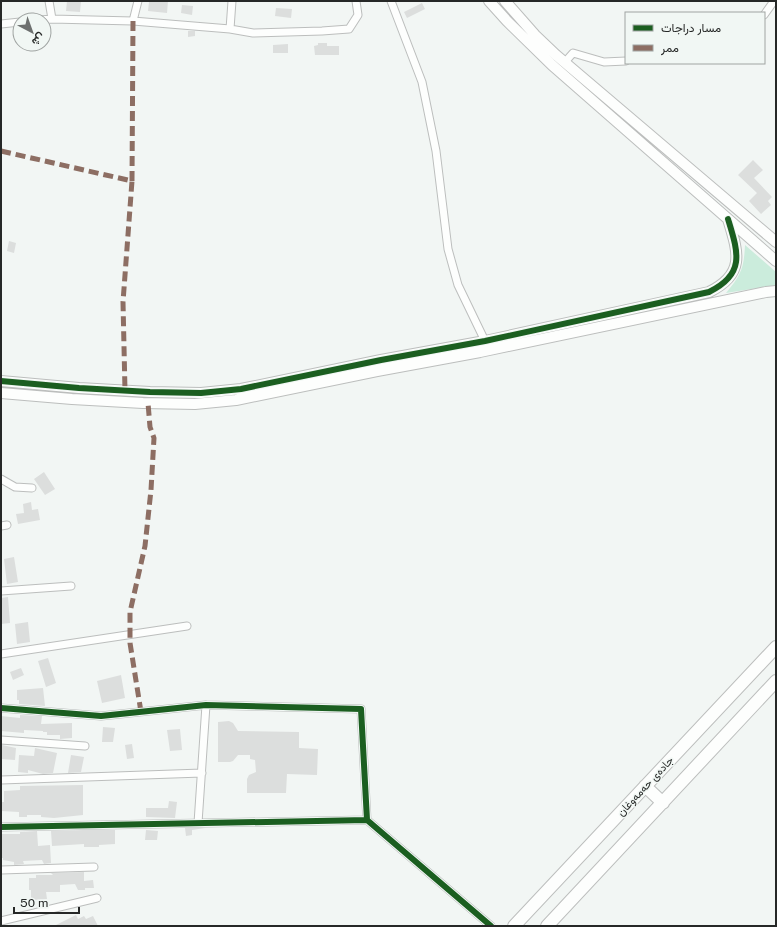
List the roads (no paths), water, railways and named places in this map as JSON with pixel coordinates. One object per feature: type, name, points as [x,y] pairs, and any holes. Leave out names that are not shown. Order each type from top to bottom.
[{"type":"main road","name":"جادەی حەمەوغان","points":[[514,926],[776,647]]},
{"type":"main road","points":[[547,926],[776,681]]},
{"type":"main road","points":[[645,786],[663,803]]},
{"type":"street","points":[[49,1],[51,12]]},
{"type":"street","points":[[132,21],[138,1]]},
{"type":"street","points":[[230,29],[232,1]]},
{"type":"street","points":[[52,19],[132,21],[230,29],[253,33],[322,31],[348,29],[358,15],[356,1]]},
{"type":"street","points":[[391,1],[422,82],[436,152],[448,249],[458,285],[485,341]]},
{"type":"street","points":[[489,1],[507,21],[552,65],[776,261]]},
{"type":"street","points":[[505,1],[534,35],[776,242]]},
{"type":"street","points":[[765,14],[774,1]]},
{"type":"street","points":[[1,24],[12,23]]},
{"type":"street","points":[[565,62],[573,53],[604,62],[625,61]]},
{"type":"street","points":[[645,147],[654,137]]},
{"type":"street","points":[[1,392],[72,399],[143,403],[195,404],[236,400],[320,379],[381,360],[485,341],[709,292],[721,286],[730,276],[736,264],[737,250],[728,219]]},
{"type":"street","points":[[1,381],[110,390],[201,393],[241,389],[377,371],[480,352],[776,291]]},
{"type":"street","points":[[673,299],[676,311]]},
{"type":"street","points":[[1,479],[15,487],[32,488]]},
{"type":"street","points":[[1,591],[71,586]]},
{"type":"street","points":[[1,654],[187,626]]},
{"type":"street","points":[[198,823],[206,705]]},
{"type":"street","points":[[1,708],[101,716],[206,705],[362,709],[367,820]]},
{"type":"street","points":[[1,740],[85,746]]},
{"type":"street","points":[[1,780],[202,773]]},
{"type":"street","points":[[1,827],[367,820],[491,926]]},
{"type":"street","points":[[1,870],[94,867]]},
{"type":"street","points":[[1,921],[97,898]]}]
